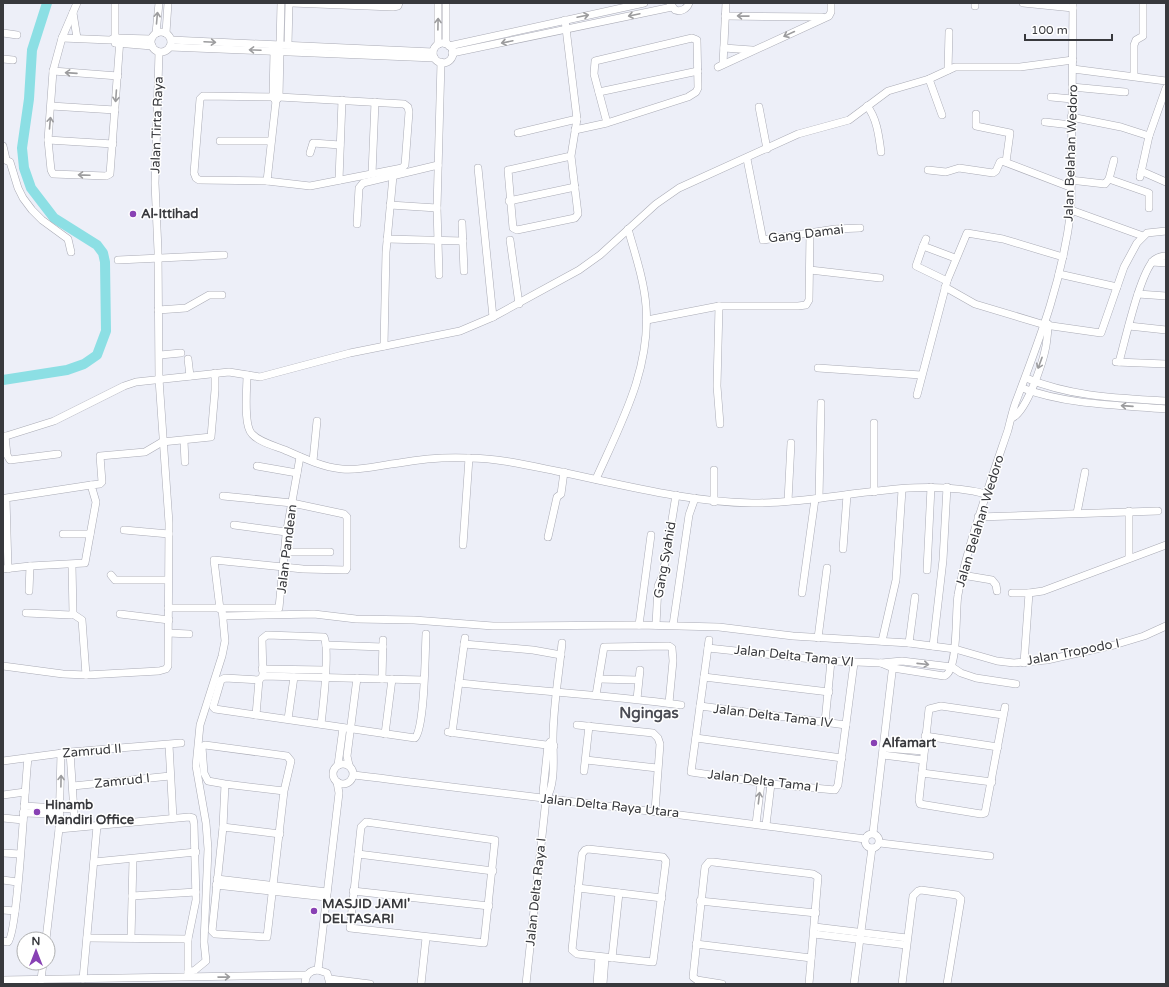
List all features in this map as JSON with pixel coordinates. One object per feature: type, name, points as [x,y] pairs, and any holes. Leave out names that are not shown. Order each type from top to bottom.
[{"type":"street","points":[[77,3],[62,38],[53,71],[48,140],[51,170],[55,174],[109,175],[118,76],[115,3]]},
{"type":"street","points":[[151,43],[156,33],[159,3]]},
{"type":"street","points":[[168,3],[166,33],[171,43]]},
{"type":"street","points":[[267,181],[276,98],[282,3]]},
{"type":"street","points":[[288,45],[290,3],[393,7],[398,6],[399,3]]},
{"type":"street","points":[[434,55],[438,44],[438,3]]},
{"type":"street","points":[[446,3],[447,45],[452,53]]},
{"type":"street","points":[[438,44],[447,45],[644,3]]},
{"type":"street","points":[[452,53],[671,5],[675,10],[681,10],[686,8],[689,3]]},
{"type":"street","points":[[726,3],[724,48],[720,66],[830,14],[831,3]]},
{"type":"street","points":[[1023,3],[1073,5]]},
{"type":"street","points":[[1134,76],[1134,45],[1136,40],[1143,36],[1143,3]]},
{"type":"street","name":"Jalan Belahan Wedoro","points":[[952,667],[955,649],[956,612],[962,576],[978,517],[1022,388],[1044,336],[1063,257],[1071,210],[1070,184],[1073,5]]},
{"type":"street","points":[[73,13],[76,38]]},
{"type":"street","points":[[725,16],[824,17]]},
{"type":"street","points":[[565,20],[577,119],[571,156],[578,213],[575,218],[516,230],[512,225],[509,201],[507,173],[509,169],[571,156]]},
{"type":"street","points":[[948,70],[949,32]]},
{"type":"street","points":[[3,33],[18,35]]},
{"type":"street","points":[[156,33],[166,33]]},
{"type":"street","points":[[62,38],[151,43],[160,52],[166,51],[171,43]]},
{"type":"street","points":[[575,130],[607,123],[692,95],[698,88],[698,43],[696,39],[692,38],[596,60],[593,66],[607,123]]},
{"type":"street","points":[[171,43],[434,55]]},
{"type":"street","points":[[278,49],[288,45],[434,55],[442,62]]},
{"type":"street","points":[[724,48],[754,50]]},
{"type":"street","name":"Jalan Tirta Raya","points":[[86,675],[153,672],[166,669],[168,666],[169,534],[159,379],[160,355],[156,198],[160,52]]},
{"type":"street","points":[[442,62],[449,60],[452,53]]},
{"type":"street","points":[[3,59],[13,60]]},
{"type":"street","points":[[58,454],[10,460],[7,455],[4,437],[54,420],[130,384],[159,379],[215,373],[235,372],[256,377],[274,374],[384,346],[450,333],[493,317],[579,270],[656,204],[679,188],[747,159],[798,134],[849,120],[869,108],[888,91],[929,79],[948,70],[969,66],[1020,67],[1073,60]]},
{"type":"street","points":[[439,275],[437,208],[442,62]]},
{"type":"street","points":[[1073,69],[1166,81]]},
{"type":"street","points":[[53,71],[118,76]]},
{"type":"street","points":[[599,92],[698,71]]},
{"type":"street","points":[[929,79],[942,115]]},
{"type":"street","points":[[1072,87],[1126,92]]},
{"type":"street","points":[[1166,88],[1149,136],[1140,174],[1166,182]]},
{"type":"street","points":[[202,97],[342,100],[404,104],[408,107],[409,112],[405,165],[402,168],[310,186],[267,181],[199,180],[196,178],[194,173],[202,97]]},
{"type":"street","points":[[1051,97],[1072,99]]},
{"type":"street","points":[[339,180],[342,100]]},
{"type":"street","points":[[372,174],[375,102]]},
{"type":"street","points":[[51,106],[115,110]]},
{"type":"street","points":[[759,107],[767,149]]},
{"type":"street","points":[[869,108],[878,134],[880,152]]},
{"type":"street","points":[[976,114],[976,126],[1010,133],[1006,162]]},
{"type":"street","points":[[1071,117],[1121,127],[1149,136]]},
{"type":"street","points":[[518,133],[577,119]]},
{"type":"street","points":[[1045,122],[1071,126]]},
{"type":"street","points":[[48,140],[113,144]]},
{"type":"street","points":[[220,140],[271,141]]},
{"type":"street","points":[[310,153],[313,143],[340,145]]},
{"type":"street","points":[[3,146],[4,159],[10,162],[18,188],[32,210],[68,239],[71,252]]},
{"type":"street","name":"Gang Damai","points":[[747,159],[763,240],[835,229],[860,228]]},
{"type":"street","points":[[928,170],[946,172],[958,168],[992,173],[996,171],[1000,162],[1006,162],[1070,184],[1103,185],[1106,184],[1109,179],[1114,160]]},
{"type":"street","points":[[357,224],[360,184],[370,180],[438,165]]},
{"type":"street","points":[[478,168],[493,317]]},
{"type":"street","points":[[384,346],[387,239],[393,176]]},
{"type":"street","points":[[1109,179],[1149,193],[1149,208]]},
{"type":"street","points":[[509,201],[575,187]]},
{"type":"street","points":[[390,205],[437,208]]},
{"type":"street","points":[[1071,210],[1143,236]]},
{"type":"street","points":[[462,223],[464,271]]},
{"type":"street","points":[[596,479],[638,382],[647,320],[644,293],[628,229]]},
{"type":"street","points":[[955,258],[925,243],[916,266],[946,284],[974,304],[1046,325],[1102,332],[1124,267],[1143,236],[1151,232],[1166,231]]},
{"type":"street","points":[[647,320],[719,306],[804,306],[809,300],[810,233]]},
{"type":"street","points":[[917,395],[946,284],[955,258],[967,233],[1003,239],[1063,257]]},
{"type":"street","points":[[387,239],[463,241]]},
{"type":"street","points":[[510,240],[518,304]]},
{"type":"street","points":[[118,260],[224,254]]},
{"type":"street","points":[[1166,256],[1158,257],[1152,262],[1138,294],[1118,362],[1166,364]]},
{"type":"street","points":[[1152,262],[1166,263]]},
{"type":"street","points":[[810,270],[880,278]]},
{"type":"street","points":[[1059,274],[1117,287]]},
{"type":"street","points":[[158,310],[187,308],[210,295],[222,294]]},
{"type":"street","points":[[1138,294],[1166,296]]},
{"type":"street","points":[[719,306],[717,380],[720,424]]},
{"type":"street","points":[[1129,326],[1166,330]]},
{"type":"street","name":"Jalan Belahan Wedoro","points":[[1012,418],[1020,412],[1034,382],[1046,346],[1044,336]]},
{"type":"street","points":[[160,355],[181,353]]},
{"type":"street","points":[[188,359],[190,376]]},
{"type":"street","points":[[818,368],[921,375]]},
{"type":"street","points":[[91,485],[96,502],[86,562],[83,564],[72,565],[30,566],[5,569],[4,506],[7,497],[91,485],[100,484],[102,482],[101,455],[145,452],[162,442],[184,441],[211,437],[215,373]]},
{"type":"street","points":[[246,375],[247,420],[250,432],[257,438],[300,457],[328,467],[344,469],[438,458],[469,458],[518,463],[714,502],[755,503],[788,501],[931,487],[947,487],[986,494]]},
{"type":"street","points":[[1026,378],[1034,382],[1082,395],[1166,401]]},
{"type":"street","points":[[1022,388],[1085,402],[1166,409]]},
{"type":"street","points":[[802,593],[817,498],[821,403]]},
{"type":"street","points":[[313,461],[317,421]]},
{"type":"street","points":[[874,423],[874,492]]},
{"type":"street","points":[[184,441],[185,462]]},
{"type":"street","points":[[788,501],[791,443]]},
{"type":"street","name":"Jalan Pandean","points":[[220,610],[279,608],[286,532],[300,457]]},
{"type":"street","points":[[463,545],[469,458]]},
{"type":"street","points":[[257,466],[297,473]]},
{"type":"street","points":[[714,470],[714,502]]},
{"type":"street","points":[[548,538],[557,497],[561,494],[564,472]]},
{"type":"street","points":[[1077,512],[1085,472]]},
{"type":"street","points":[[927,570],[931,487]]},
{"type":"street","points":[[933,646],[943,560],[947,487]]},
{"type":"street","points":[[882,641],[896,580],[902,490]]},
{"type":"street","name":"Gang Syahid","points":[[656,625],[658,586],[663,575],[676,494]]},
{"type":"street","points":[[843,549],[847,495]]},
{"type":"street","points":[[3,980],[67,982],[83,979],[147,981],[188,975],[206,961],[204,942],[208,849],[206,823],[196,766],[200,725],[222,656],[224,641],[214,560],[283,567],[347,570],[346,515],[339,511],[292,503],[223,496]]},
{"type":"street","points":[[673,625],[689,515],[695,498]]},
{"type":"street","points":[[1129,511],[1129,558]]},
{"type":"street","points":[[978,517],[1077,512],[1158,511]]},
{"type":"street","points":[[234,525],[286,532]]},
{"type":"street","points":[[124,530],[169,534]]},
{"type":"street","points":[[63,534],[90,534]]},
{"type":"street","points":[[639,625],[651,535]]},
{"type":"street","points":[[1012,593],[1030,593],[1067,583],[1166,545]]},
{"type":"street","points":[[284,552],[330,552]]},
{"type":"street","points":[[72,565],[73,614]]},
{"type":"street","points":[[29,591],[30,566]]},
{"type":"street","points":[[818,638],[827,568]]},
{"type":"street","points":[[111,575],[115,580],[168,580]]},
{"type":"street","points":[[962,576],[992,580],[996,585],[997,591]]},
{"type":"street","points":[[1024,662],[1030,593]]},
{"type":"street","points":[[910,643],[915,596]]},
{"type":"street","points":[[168,608],[220,610]]},
{"type":"street","name":"Jalan Tropodo I","points":[[220,610],[314,614],[356,619],[414,620],[493,626],[673,625],[737,628],[818,638],[910,643],[955,649],[1001,661],[1024,662],[1060,657],[1114,645],[1144,636],[1166,626]]},
{"type":"street","points":[[3,666],[63,674],[86,675],[84,624],[82,620],[73,614],[26,612]]},
{"type":"street","points":[[120,614],[169,620]]},
{"type":"street","points":[[169,633],[189,634]]},
{"type":"street","points":[[326,670],[223,678],[213,705],[215,709],[347,729],[412,738],[416,737],[421,716],[426,634]]},
{"type":"street","points":[[256,714],[261,675],[262,639],[265,636],[322,636],[325,638],[326,645],[326,670],[321,724]]},
{"type":"street","points":[[709,640],[696,738],[842,758],[854,663]]},
{"type":"street","name":"Jalan Delta Raya I","points":[[458,683],[465,641],[533,650],[562,649],[552,743],[550,793],[546,799],[526,984]]},
{"type":"street","points":[[326,645],[383,643],[382,679]]},
{"type":"street","points":[[596,695],[604,646],[670,646],[673,661],[669,703]]},
{"type":"street","name":"Jalan Delta Tama VI","points":[[708,648],[854,663],[881,663],[944,676],[949,673],[952,667]]},
{"type":"street","points":[[825,722],[832,661]]},
{"type":"street","points":[[873,833],[893,665]]},
{"type":"street","points":[[952,667],[961,673],[976,678],[1016,684]]},
{"type":"street","points":[[637,699],[640,670]]},
{"type":"street","points":[[261,675],[424,680]]},
{"type":"street","points":[[704,676],[828,692]]},
{"type":"street","points":[[288,719],[294,677]]},
{"type":"street","points":[[318,970],[341,783],[333,773],[338,765],[358,678]]},
{"type":"street","points":[[385,734],[392,679]]},
{"type":"street","points":[[599,679],[638,680]]},
{"type":"street","points":[[552,743],[450,732],[458,683],[637,699],[681,705]]},
{"type":"street","name":"Jalan Delta Tama IV","points":[[700,706],[846,725]]},
{"type":"street","points":[[1003,715],[932,707],[928,710],[920,804],[980,814],[987,811],[1005,707]]},
{"type":"street","points":[[577,725],[654,734],[658,738],[660,744],[657,768],[655,811]]},
{"type":"street","points":[[584,771],[589,726]]},
{"type":"street","points":[[341,783],[350,781],[354,775],[349,765],[347,756],[347,729]]},
{"type":"street","points":[[925,736],[998,747]]},
{"type":"street","name":"Jalan Delta Tama I","points":[[696,738],[691,772],[761,783],[835,790],[838,785],[842,758]]},
{"type":"street","name":"Zamrud II","points":[[3,761],[70,752],[181,743]]},
{"type":"street","points":[[169,745],[173,818]]},
{"type":"street","points":[[225,784],[223,827],[212,931],[215,934],[267,937],[284,791],[291,762],[289,758],[203,746],[201,750],[206,779],[225,784],[284,791]]},
{"type":"street","points":[[883,751],[924,751]]},
{"type":"street","points":[[883,751],[923,760]]},
{"type":"street","points":[[70,752],[75,828]]},
{"type":"street","points":[[47,931],[59,830],[61,753]]},
{"type":"street","points":[[3,941],[8,942],[11,938],[15,911],[28,758]]},
{"type":"street","points":[[586,760],[657,768]]},
{"type":"street","points":[[338,765],[349,765]]},
{"type":"street","points":[[922,773],[992,782]]},
{"type":"street","name":"Jalan Delta Raya Utara","points":[[354,775],[655,811],[865,839]]},
{"type":"street","name":"Zamrud I","points":[[73,786],[170,776]]},
{"type":"street","points":[[756,824],[761,783]]},
{"type":"street","points":[[766,825],[771,784]]},
{"type":"street","points":[[3,795],[25,792]]},
{"type":"street","points":[[3,818],[23,813],[60,812],[74,809]]},
{"type":"street","points":[[59,830],[173,818],[190,817],[194,820],[196,852],[196,904],[188,939],[188,975]]},
{"type":"street","points":[[366,822],[493,838],[496,843],[493,871],[485,942],[482,944],[352,929],[349,926],[361,826],[366,822]]},
{"type":"street","points":[[83,979],[97,826]]},
{"type":"street","points":[[223,827],[280,834]]},
{"type":"street","points":[[873,833],[868,835],[865,839],[867,846],[872,848],[877,847],[880,843]]},
{"type":"street","points":[[873,833],[878,836],[880,843]]},
{"type":"street","points":[[880,843],[990,856]]},
{"type":"street","points":[[854,984],[872,848]]},
{"type":"street","points":[[585,850],[663,857],[667,863],[655,961],[606,958],[577,954],[571,949],[578,888],[582,854],[585,850]]},
{"type":"street","points":[[94,862],[196,852]]},
{"type":"street","points":[[3,853],[20,854]]},
{"type":"street","points":[[358,854],[493,871]]},
{"type":"street","points":[[131,938],[133,859]]},
{"type":"street","points":[[722,984],[694,979],[700,901],[705,867],[709,862],[816,874],[819,879],[809,984]]},
{"type":"street","points":[[3,880],[17,882]]},
{"type":"street","points":[[217,882],[327,895]]},
{"type":"street","points":[[578,888],[662,898]]},
{"type":"street","points":[[902,984],[913,896],[918,890],[960,897],[961,902],[947,984]]},
{"type":"street","points":[[353,891],[489,906]]},
{"type":"street","points":[[132,896],[196,892]]},
{"type":"street","points":[[603,984],[606,958],[618,893]]},
{"type":"street","points":[[700,901],[816,913]]},
{"type":"street","points":[[3,910],[15,911]]},
{"type":"street","points":[[814,930],[907,941]]},
{"type":"street","points":[[87,938],[188,939]]},
{"type":"street","points":[[421,984],[426,938]]},
{"type":"street","points":[[696,944],[812,958]]},
{"type":"street","points":[[596,984],[606,958]]},
{"type":"street","points":[[305,984],[307,975],[311,971],[318,970],[327,973],[330,981],[370,984]]},
{"type":"street","points":[[41,980],[42,971]]},
{"type":"street","points":[[188,975],[198,981],[307,975]]},
{"type":"waterway","points":[[3,380],[67,370],[84,364],[97,355],[106,331],[105,262],[103,253],[97,245],[54,218],[31,188],[24,168],[22,148],[29,99],[32,50],[47,3]]},
{"type":"place","name":"Al-Ittihad","points":[[133,214]]},
{"type":"place","name":"Alfamart","points":[[874,743]]},
{"type":"place","name":"Hinamb Mandiri Office","points":[[37,812]]},
{"type":"place","name":"MASJID JAMI' DELTASARI","points":[[314,911]]},
{"type":"district","name":"Ngingas","points":[[649,713]]}]
